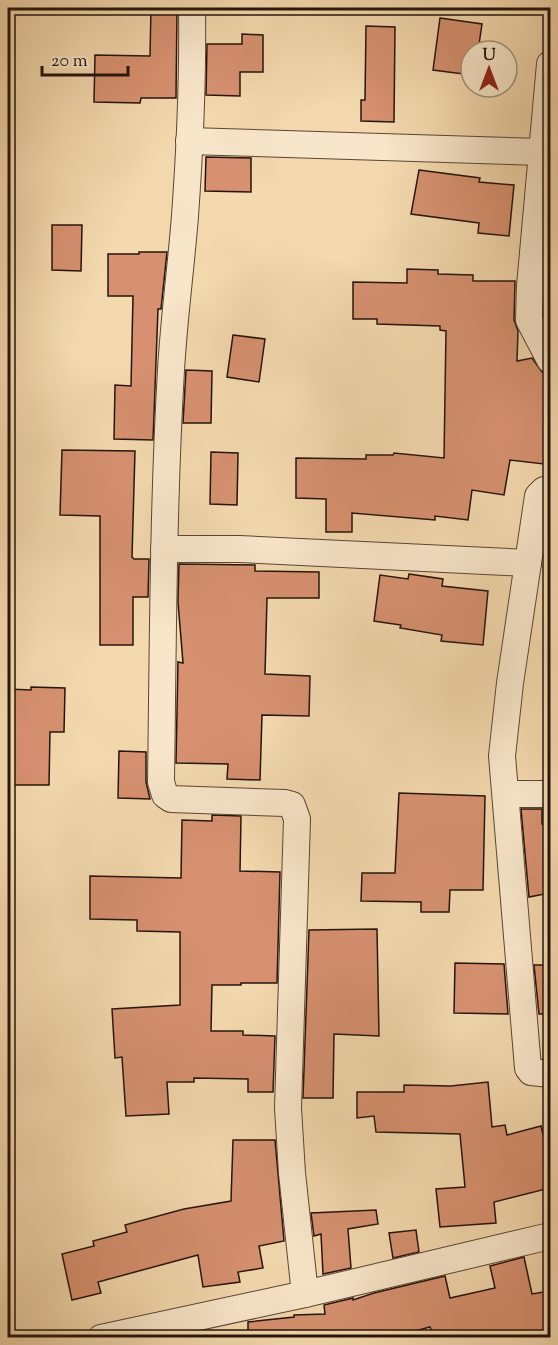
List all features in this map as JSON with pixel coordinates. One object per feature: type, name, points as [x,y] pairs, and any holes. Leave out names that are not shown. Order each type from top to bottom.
[{"type":"street","points":[[192,8],[185,215],[171,366],[164,495],[161,782],[163,792],[171,799],[289,804],[294,808],[296,815],[288,1108],[292,1173],[305,1294]]},
{"type":"street","points":[[550,64],[530,286],[550,360]]},
{"type":"street","points":[[189,141],[543,152]]},
{"type":"street","points":[[550,489],[544,490],[538,496],[510,683],[502,756],[528,1068],[531,1072],[550,1074]]},
{"type":"street","points":[[164,549],[239,549],[528,563]]},
{"type":"street","points":[[506,794],[550,794]]},
{"type":"street","points":[[101,1338],[305,1294],[550,1236]]},
{"type":"building","points":[[151,8],[177,8],[176,98],[141,98],[140,103],[94,102],[95,55],[150,56]]},
{"type":"building","points":[[440,18],[482,24],[480,39],[459,39],[459,73],[433,70]]},
{"type":"building","points":[[366,26],[395,27],[394,122],[361,121],[361,100],[365,100]]},
{"type":"building","points":[[242,34],[263,35],[263,72],[240,72],[240,96],[206,95],[207,44],[242,44]]},
{"type":"building","points":[[206,157],[251,158],[251,192],[205,191]]},
{"type":"building","points":[[419,170],[480,178],[479,182],[514,185],[509,236],[478,233],[479,223],[411,214]]},
{"type":"building","points":[[52,225],[82,225],[81,271],[52,270]]},
{"type":"building","points":[[139,252],[167,252],[161,309],[158,309],[153,440],[114,439],[115,385],[131,386],[133,296],[108,296],[108,254],[139,254]]},
{"type":"building","points":[[407,269],[438,270],[438,274],[473,275],[473,281],[515,281],[514,320],[518,331],[517,361],[532,358],[542,372],[548,375],[550,412],[548,413],[544,464],[510,460],[504,495],[472,490],[468,520],[435,516],[435,520],[352,513],[352,532],[326,532],[326,499],[296,498],[296,458],[366,459],[366,455],[393,455],[394,453],[444,458],[446,331],[440,330],[440,326],[377,324],[377,319],[353,319],[353,282],[407,283]]},
{"type":"building","points":[[233,335],[265,339],[259,382],[227,377]]},
{"type":"building","points":[[186,370],[212,371],[211,423],[183,423]]},
{"type":"building","points":[[62,450],[135,451],[132,557],[149,559],[148,597],[133,597],[133,645],[100,645],[100,516],[60,515]]},
{"type":"building","points":[[211,452],[238,453],[237,505],[210,504]]},
{"type":"building","points":[[179,564],[255,565],[255,571],[319,572],[319,598],[267,598],[265,674],[310,676],[309,716],[262,715],[260,780],[227,779],[228,764],[176,763],[178,662],[183,663],[178,602]]},
{"type":"building","points":[[409,574],[443,579],[442,586],[488,591],[483,645],[441,641],[442,635],[374,621],[380,575],[408,579]]},
{"type":"building","points":[[31,687],[65,688],[64,732],[50,732],[49,785],[8,785],[8,689],[31,690]]},
{"type":"building","points":[[119,751],[146,752],[146,782],[150,799],[118,798]]},
{"type":"building","points":[[399,793],[485,796],[483,890],[450,890],[449,912],[421,912],[421,902],[361,901],[362,873],[395,873]]},
{"type":"building","points":[[521,809],[542,809],[542,824],[550,823],[550,893],[529,897]]},
{"type":"building","points":[[212,815],[241,816],[240,871],[280,872],[277,983],[212,985],[211,1031],[243,1031],[243,1035],[275,1036],[273,1092],[248,1092],[248,1079],[194,1078],[194,1082],[167,1082],[169,1114],[126,1116],[122,1057],[115,1058],[112,1009],[180,1005],[180,932],[137,931],[137,920],[90,919],[90,876],[181,878],[182,820],[212,821]]},
{"type":"building","points":[[377,929],[379,1036],[334,1034],[333,1098],[303,1098],[309,930]]},
{"type":"building","points":[[455,963],[504,964],[508,1014],[454,1013]]},
{"type":"building","points":[[534,965],[550,965],[550,1014],[539,1014]]},
{"type":"building","points":[[488,1082],[492,1127],[505,1125],[507,1135],[541,1126],[550,1165],[550,1188],[494,1202],[496,1223],[440,1227],[436,1189],[465,1187],[460,1134],[376,1132],[374,1116],[357,1118],[357,1092],[404,1092],[404,1085],[451,1086]]},
{"type":"building","points":[[233,1140],[275,1140],[284,1241],[259,1246],[263,1268],[238,1272],[240,1282],[203,1287],[198,1255],[98,1282],[101,1293],[72,1300],[62,1254],[94,1246],[93,1241],[127,1232],[125,1225],[184,1209],[231,1201]]},
{"type":"building","points":[[376,1210],[378,1224],[348,1229],[351,1268],[323,1274],[321,1234],[314,1236],[311,1213]]},
{"type":"building","points":[[416,1230],[419,1252],[393,1258],[389,1233]]},
{"type":"building","points":[[524,1257],[532,1294],[550,1291],[550,1338],[434,1338],[430,1327],[389,1338],[248,1338],[248,1322],[294,1317],[294,1315],[325,1314],[324,1305],[353,1298],[353,1300],[445,1276],[450,1298],[495,1288],[490,1266]]}]
